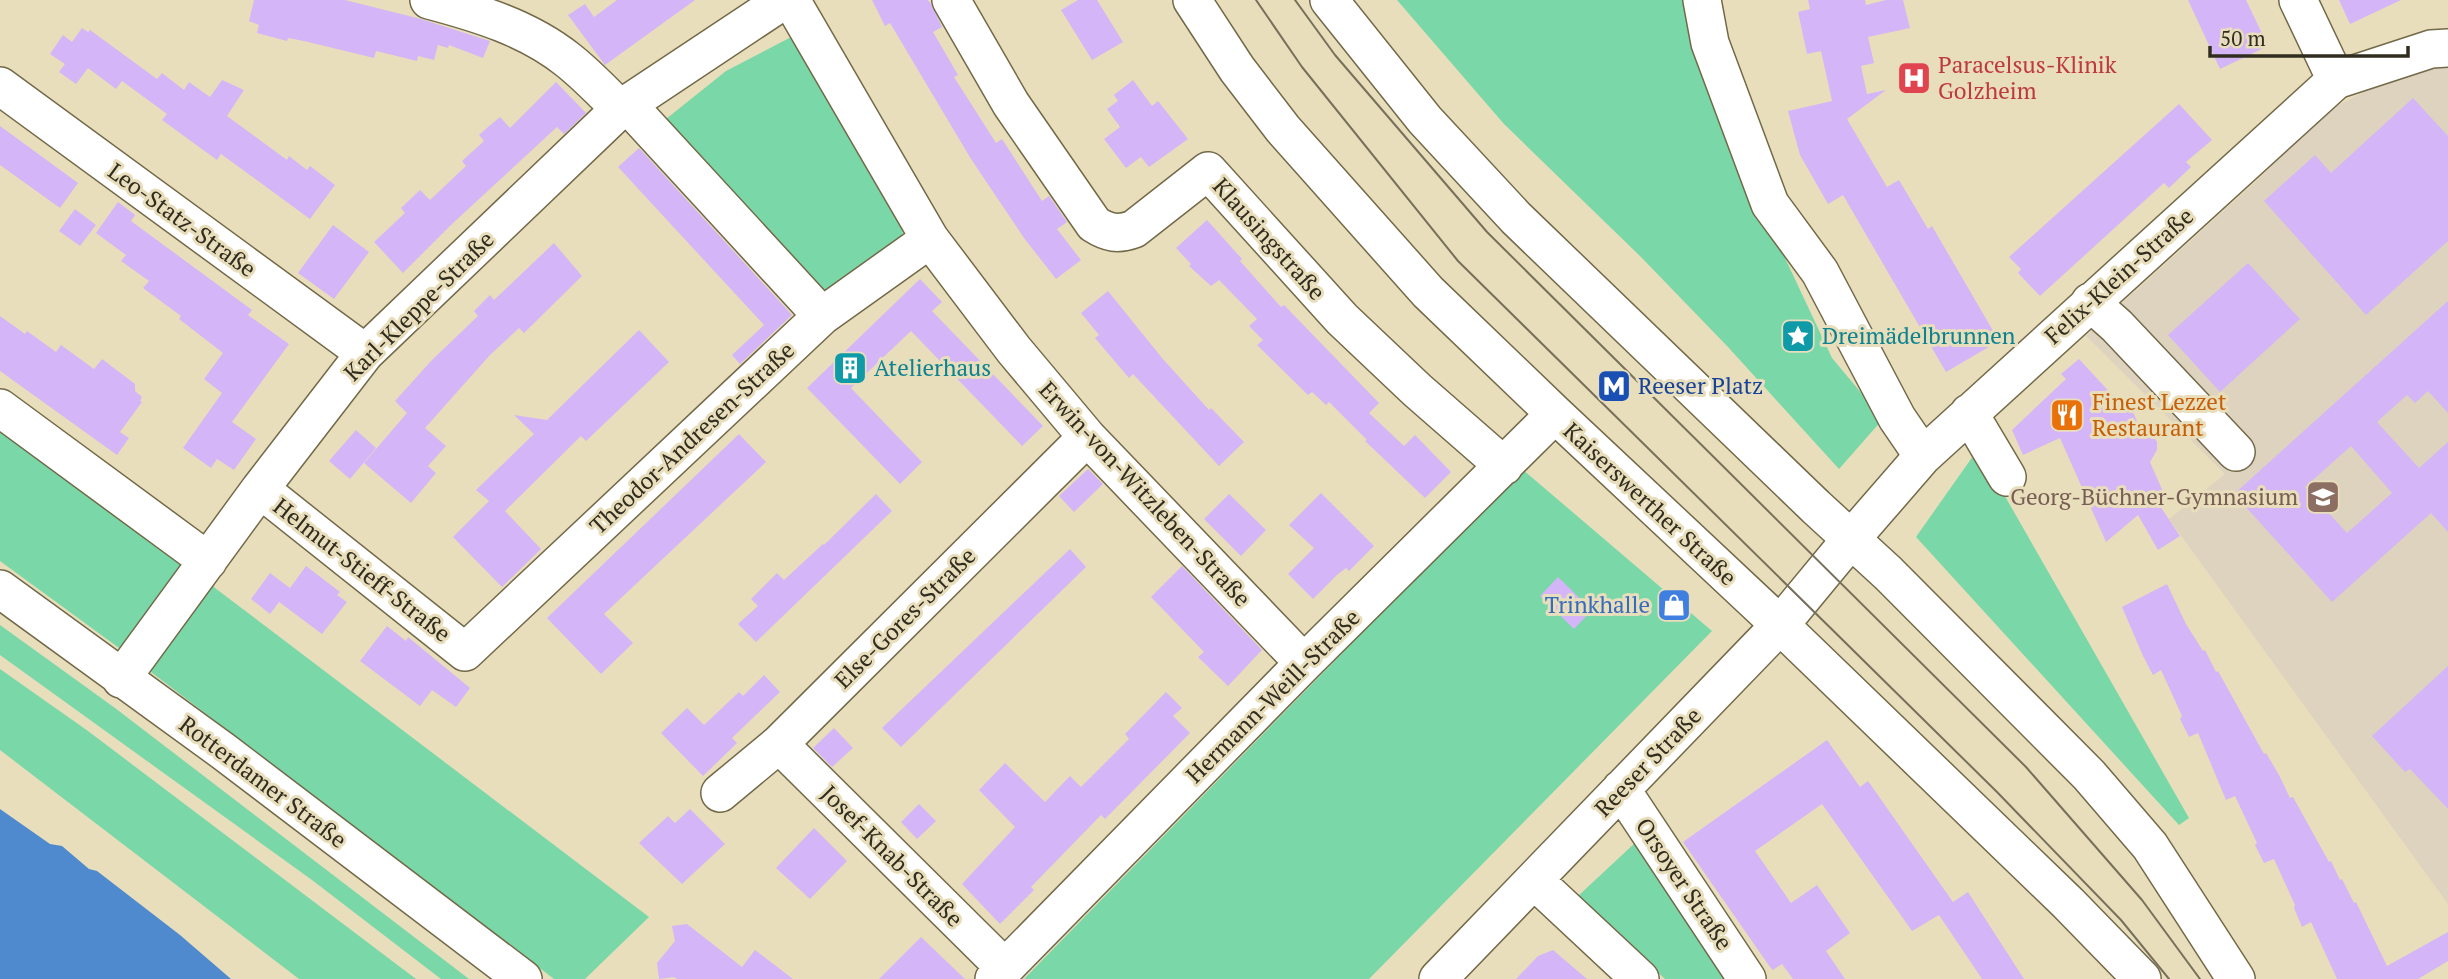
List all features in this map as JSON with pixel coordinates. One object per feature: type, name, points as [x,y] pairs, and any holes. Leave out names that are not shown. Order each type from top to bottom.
[{"type":"street","points":[[429,0],[477,12],[542,43],[588,76],[623,107],[822,316]]},
{"type":"street","name":"Karl-Kleppe-Straße","points":[[121,679],[260,489],[365,353],[623,107],[783,0]]},
{"type":"street","name":"Erwin-von-Witzleben-Straße","points":[[791,0],[930,239],[1014,350],[1087,437],[1304,663]]},
{"type":"street","name":"Klausingstraße","points":[[951,0],[1011,104],[1094,223],[1112,233],[1124,233],[1134,229],[1208,171],[1342,319],[1417,390],[1504,466]]},
{"type":"street","name":"Kaiserswerther Straße","points":[[1192,0],[1237,69],[1283,129],[1428,292],[1780,625],[2068,903],[2142,979]]},
{"type":"street","points":[[1329,0],[1425,120],[1516,218],[1806,498],[1851,538],[2089,775],[2150,846],[2236,979]]},
{"type":"street","points":[[1702,0],[1710,43],[1770,204],[1820,272],[1897,418],[1923,456]]},
{"type":"street","points":[[2298,0],[2336,80],[2431,49],[2448,48]]},
{"type":"street","name":"Felix-Klein-Straße","points":[[1851,538],[1923,456],[2336,80]]},
{"type":"street","name":"Leo-Statz-Straße","points":[[0,86],[365,353]]},
{"type":"street","name":"Theodor-Andresen-Straße","points":[[465,652],[822,316],[930,239]]},
{"type":"street","points":[[2090,302],[2117,326],[2236,452]]},
{"type":"street","points":[[0,408],[208,561]]},
{"type":"street","points":[[1969,413],[2007,477]]},
{"type":"street","name":"Hermann-Weill-Straße","points":[[1000,973],[1304,663],[1555,414]]},
{"type":"street","name":"Else-Gores-Straße","points":[[720,793],[779,744],[1087,437]]},
{"type":"street","name":"Helmut-Stieff-Straße","points":[[260,489],[465,652]]},
{"type":"street","name":"Reeser Straße","points":[[1438,979],[1780,625],[1851,538]]},
{"type":"street","name":"Rotterdamer Straße","points":[[0,589],[223,751],[523,979]]},
{"type":"street","name":"Josef-Knab-Straße","points":[[779,744],[1000,973]]},
{"type":"street","name":"Orsoyer Straße","points":[[1621,789],[1747,979]]},
{"type":"street","points":[[1534,880],[1640,979]]},
{"type":"shaded area","name":"Georg-Büchner-Gymnasium","points":[[2428,64],[2448,65],[2448,904],[2169,519],[2225,474],[2086,336],[2331,109],[2395,76]]},
{"type":"green space","points":[[1397,0],[1694,0],[1762,209],[1832,358],[1883,419],[1839,469],[1728,347],[1641,257],[1504,124]]},
{"type":"green space","points":[[795,35],[902,216],[903,243],[821,305],[656,127],[726,71]]},
{"type":"green space","points":[[0,416],[190,554],[215,588],[649,917],[585,979],[554,979],[130,656],[0,561]]},
{"type":"green space","points":[[1978,449],[2189,818],[2179,825],[1916,537]]},
{"type":"green space","points":[[1522,469],[1712,631],[1369,979],[1024,979]]},
{"type":"green space","points":[[0,625],[115,708],[469,979],[441,979],[312,880],[0,655]]},
{"type":"green space","points":[[0,669],[88,731],[416,979],[299,979],[0,750]]},
{"type":"green space","points":[[1636,842],[1731,979],[1665,979],[1577,897]]},
{"type":"water","points":[[0,809],[50,844],[62,846],[89,869],[97,871],[180,935],[231,979],[0,979]]},
{"type":"building","points":[[254,0],[345,0],[421,19],[490,41],[483,58],[449,45],[448,48],[438,45],[434,60],[418,56],[417,61],[376,51],[374,58],[257,33],[259,25],[249,21]]},
{"type":"building","points":[[617,0],[695,0],[605,65],[568,15],[585,4],[594,17]]},
{"type":"building","points":[[872,0],[930,2],[942,27],[933,32],[958,75],[954,77],[996,143],[1002,139],[1042,201],[1049,196],[1067,222],[1057,229],[1081,260],[1056,279],[1024,238],[971,159],[890,23],[885,26]]},
{"type":"building","points":[[1078,0],[1097,0],[1123,42],[1092,60],[1061,10]]},
{"type":"building","points":[[1808,0],[1865,0],[1866,5],[1886,0],[1903,0],[1910,28],[1868,37],[1874,63],[1861,66],[1867,94],[1886,90],[1847,119],[1887,187],[1899,180],[1928,229],[1932,226],[1999,341],[1946,372],[1843,195],[1828,204],[1800,155],[1788,111],[1832,101],[1821,51],[1807,54],[1798,12],[1810,9]]},
{"type":"building","points":[[2188,0],[2246,0],[2268,46],[2220,69]]},
{"type":"building","points":[[2339,0],[2401,0],[2350,24]]},
{"type":"building","points":[[82,28],[88,32],[90,30],[157,79],[162,73],[184,90],[189,82],[210,97],[222,80],[244,90],[227,116],[287,160],[289,156],[307,170],[310,166],[335,185],[310,219],[221,154],[217,160],[162,120],[167,114],[122,81],[116,89],[88,68],[76,84],[59,72],[65,64],[50,54],[63,35],[72,42]]},
{"type":"building","points":[[1133,80],[1152,106],[1158,101],[1188,139],[1149,167],[1141,157],[1126,168],[1104,139],[1120,127],[1107,109],[1118,101],[1114,95]]},
{"type":"building","points":[[556,82],[586,113],[564,134],[557,127],[403,273],[374,242],[405,213],[401,208],[420,190],[430,200],[466,166],[462,161],[484,141],[479,135],[500,117],[510,128]]},
{"type":"building","points":[[2413,98],[2448,136],[2448,241],[2366,315],[2264,201],[2315,155],[2331,173]]},
{"type":"building","points":[[2179,104],[2212,140],[2186,162],[2191,167],[2169,188],[2164,183],[2040,296],[2018,273],[2021,269],[2009,257]]},
{"type":"building","points":[[0,126],[78,183],[60,208],[0,165]]},
{"type":"building","points":[[639,148],[792,315],[740,364],[732,355],[764,325],[618,167]]},
{"type":"building","points":[[118,202],[135,215],[131,221],[252,310],[248,315],[289,344],[232,422],[256,439],[234,470],[217,459],[211,468],[183,448],[222,393],[204,379],[223,353],[179,319],[181,316],[143,288],[149,281],[121,261],[126,255],[96,233]]},
{"type":"building","points":[[75,209],[96,225],[80,246],[59,231]]},
{"type":"building","points":[[1207,220],[1281,307],[1284,305],[1379,403],[1369,413],[1404,446],[1415,435],[1451,472],[1425,498],[1365,441],[1367,440],[1329,402],[1326,405],[1312,392],[1308,395],[1257,345],[1263,340],[1249,326],[1257,319],[1219,280],[1211,286],[1189,266],[1191,264],[1176,248]]},
{"type":"building","points":[[333,225],[369,252],[334,299],[298,273]]},
{"type":"building","points":[[554,243],[582,276],[524,333],[519,328],[490,355],[425,428],[446,446],[428,466],[436,473],[411,503],[364,463],[407,413],[395,401],[431,361],[478,316],[474,311],[490,295],[494,300]]},
{"type":"building","points":[[2248,263],[2300,319],[2220,392],[2168,335]]},
{"type":"building","name":"Atelierhaus","points":[[920,279],[942,302],[932,311],[1043,426],[1022,446],[911,331],[851,388],[922,462],[900,484],[807,388]]},
{"type":"building","points":[[1108,291],[1162,358],[1209,410],[1211,408],[1244,442],[1219,466],[1133,374],[1129,378],[1095,338],[1099,335],[1081,313]]},
{"type":"building","points":[[2448,301],[2448,413],[2428,391],[2415,403],[2407,395],[2377,422],[2419,468],[2448,442],[2448,532],[2431,513],[2332,602],[2234,494]],"holes":[[[2351,446],[2392,493],[2347,533],[2305,487]]]},
{"type":"building","points":[[0,316],[56,352],[61,345],[94,369],[102,359],[135,384],[135,391],[142,397],[142,402],[120,432],[129,438],[117,455],[0,371]]},
{"type":"building","points":[[639,330],[669,362],[586,441],[581,436],[505,511],[541,549],[502,587],[453,537],[489,501],[476,490],[534,434],[514,415],[547,420]]},
{"type":"building","points":[[2079,359],[2128,412],[2132,410],[2142,432],[2154,437],[2157,442],[2157,450],[2150,462],[2164,494],[2156,500],[2180,536],[2158,550],[2138,515],[2106,542],[2060,438],[2023,455],[2012,430],[2066,379],[2061,374]]},
{"type":"building","points":[[356,430],[376,448],[350,479],[329,461]]},
{"type":"building","points":[[739,434],[766,462],[604,614],[633,643],[601,674],[547,618]]},
{"type":"building","points":[[1088,469],[1103,484],[1074,512],[1059,496]]},
{"type":"building","points":[[1321,493],[1374,546],[1349,571],[1346,568],[1337,575],[1313,599],[1288,574],[1314,548],[1289,525]]},
{"type":"building","points":[[876,494],[892,511],[756,642],[738,624],[758,606],[751,599],[777,573],[784,580]]},
{"type":"building","points":[[1229,494],[1266,530],[1241,556],[1204,519]]},
{"type":"building","points":[[1070,549],[1086,567],[901,747],[882,728]]},
{"type":"building","points":[[306,566],[340,592],[337,595],[347,602],[322,634],[279,602],[270,614],[251,599],[270,573],[290,588]]},
{"type":"building","points":[[1182,566],[1262,650],[1228,686],[1198,657],[1204,652],[1151,597]]},
{"type":"building","points":[[1558,577],[1592,610],[1574,629],[1540,596]]},
{"type":"building","points":[[2167,584],[2186,624],[2203,651],[2205,650],[2216,672],[2218,671],[2290,798],[2293,797],[2329,862],[2331,861],[2340,880],[2342,879],[2354,903],[2356,902],[2387,966],[2448,932],[2448,961],[2418,979],[2337,979],[2311,922],[2302,927],[2274,859],[2264,863],[2235,796],[2226,800],[2198,733],[2189,737],[2161,670],[2153,675],[2143,656],[2122,607]]},
{"type":"building","points":[[387,626],[406,641],[408,637],[470,688],[456,707],[432,690],[420,706],[360,661]]},
{"type":"building","points":[[2448,666],[2448,809],[2410,769],[2405,772],[2372,736]]},
{"type":"building","points":[[764,675],[780,692],[732,738],[737,743],[703,776],[661,733],[687,708],[704,725],[739,692],[743,696]]},
{"type":"building","points":[[1166,692],[1182,708],[1173,716],[1190,733],[1105,819],[1101,815],[1031,887],[1034,890],[1000,924],[962,884],[1015,827],[979,790],[1005,763],[1045,802],[1070,776],[1081,787],[1129,739],[1125,734]]},
{"type":"building","points":[[834,728],[853,748],[832,767],[813,748]]},
{"type":"building","points":[[1827,740],[1860,787],[1868,781],[1953,902],[1968,892],[2024,979],[1982,979],[1939,915],[1912,931],[1822,804],[1755,851],[1791,903],[1817,885],[1850,933],[1826,951],[1845,979],[1793,979],[1782,964],[1773,970],[1770,967],[1683,842]]},
{"type":"building","points":[[919,804],[936,821],[917,839],[901,822]]},
{"type":"building","points":[[690,809],[725,844],[682,884],[639,843],[668,816],[675,823]]},
{"type":"building","points":[[814,828],[847,861],[810,899],[776,868]]},
{"type":"building","points":[[687,924],[742,967],[755,950],[793,979],[659,979],[657,963],[675,941],[672,926]]},
{"type":"building","points":[[921,937],[965,979],[879,979]]},
{"type":"building","points":[[1553,950],[1587,979],[1516,979],[1538,956]]},
{"type":"tram line","points":[[1256,0],[1302,67],[1458,261],[1997,792],[2121,920],[2169,979]]},
{"type":"tram line","points":[[1295,0],[1335,55],[1487,232],[2026,767],[2142,900],[2200,979]]},
{"type":"place","name":"Paracelsus-Klinik Golzheim","points":[[1914,78]]},
{"type":"place","name":"Dreimädelbrunnen","points":[[1798,336]]},
{"type":"place","name":"Atelierhaus","points":[[850,368]]},
{"type":"place","name":"Reeser Platz","points":[[1614,386]]},
{"type":"place","name":"Finest Lezzet Restaurant","points":[[2067,415]]},
{"type":"place","name":"Georg-Büchner-Gymnasium","points":[[2323,497]]},
{"type":"place","name":"Trinkhalle","points":[[1674,605]]}]
